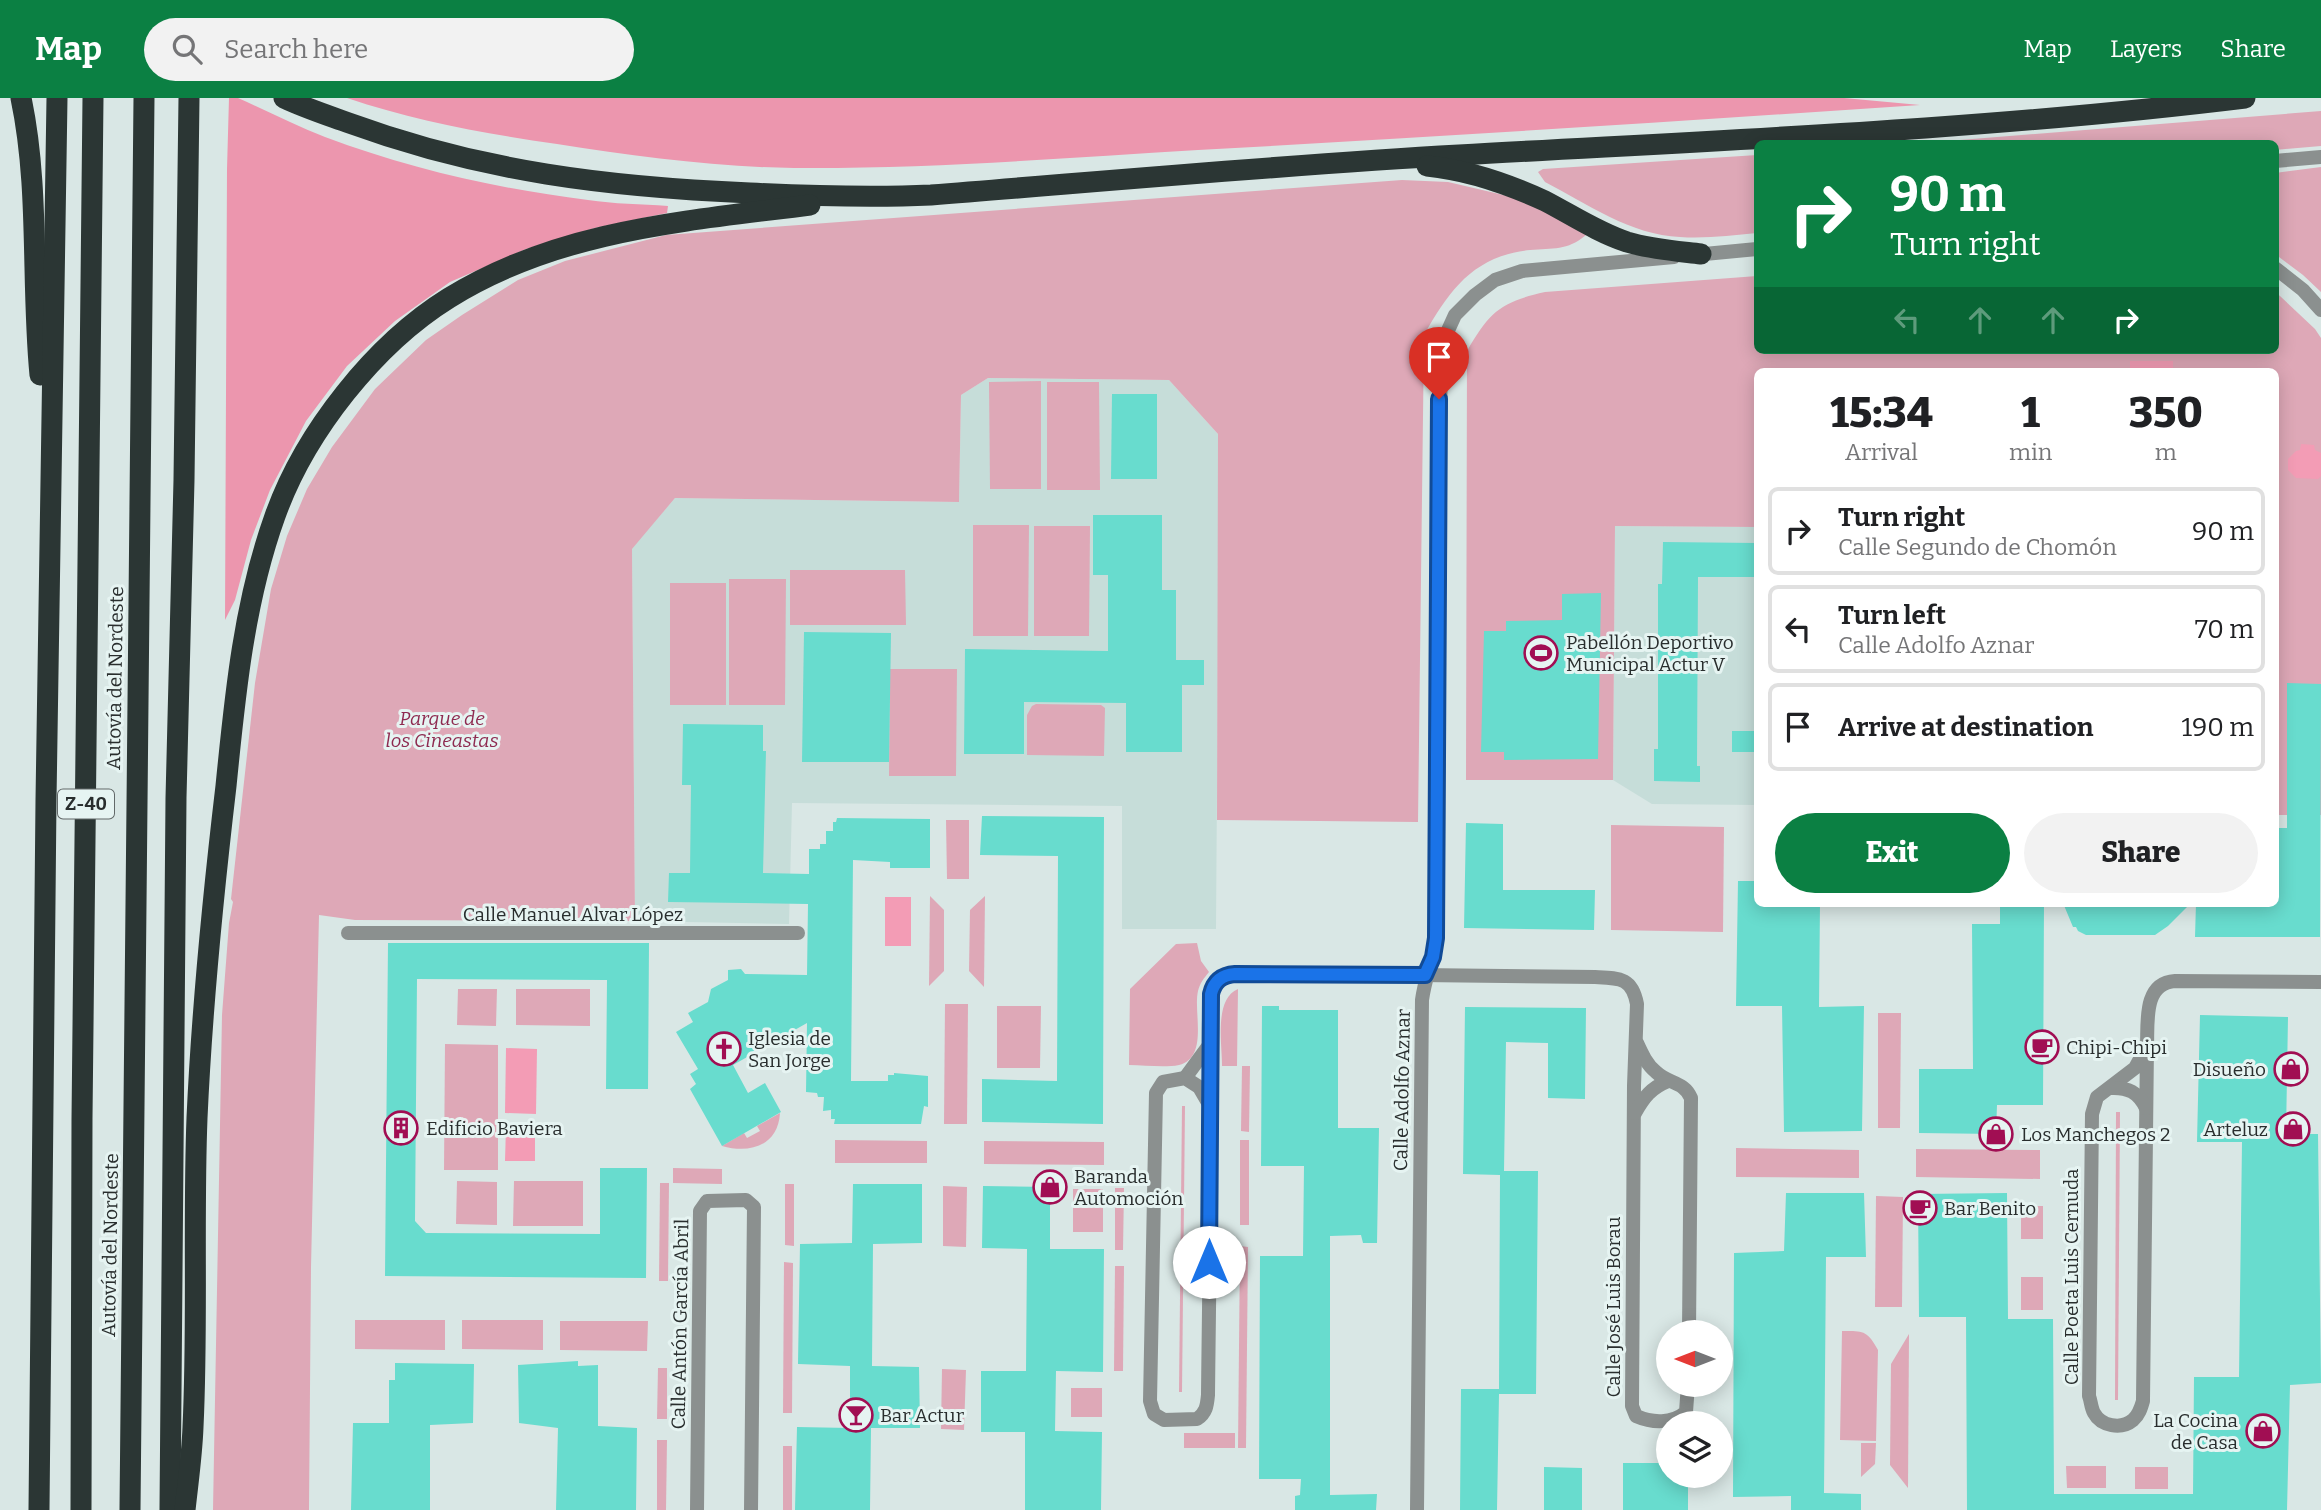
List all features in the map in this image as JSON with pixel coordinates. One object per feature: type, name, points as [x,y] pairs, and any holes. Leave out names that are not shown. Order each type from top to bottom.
[{"type":"highway","points":[[20,98],[32,168],[36,328],[51,481]]},
{"type":"highway","points":[[38,1510],[57,98]]},
{"type":"highway","name":"Autovía del Nordeste","points":[[81,1510],[82,1119],[93,98]]},
{"type":"highway","points":[[170,1510],[176,798],[189,98]]},
{"type":"highway","points":[[284,98],[394,139],[452,156],[526,172],[668,189],[866,198]]},
{"type":"highway","points":[[183,1510],[193,1430],[197,1119],[209,942],[233,716],[246,625],[260,563],[276,512],[301,461],[330,414],[367,368],[405,330],[449,298],[499,270],[556,248],[603,235],[649,226],[866,198],[1369,160],[1886,130],[2120,113],[2245,98]]},
{"type":"highway","name":"Autovía del Nordeste","points":[[130,1510],[144,106]]},
{"type":"highway","points":[[1369,160],[1441,167],[1467,173],[1509,186],[1628,242],[1701,254]]},
{"type":"highway","points":[[183,1510],[187,812],[184,480]]},
{"type":"street","points":[[2279,161],[2321,157]]},
{"type":"street","points":[[1701,254],[1754,249]]},
{"type":"street","name":"Calle Adolfo Aznar","points":[[1417,1510],[1422,1000],[1425,975],[1433,957],[1436,938],[1439,373],[1445,337],[1455,314],[1475,295],[1495,280],[1522,271],[1701,254]]},
{"type":"street","points":[[2279,271],[2303,290],[2321,310]]},
{"type":"street","name":"Calle Manuel Alvar López","points":[[348,933],[798,933]]},
{"type":"street","name":"Calle José Luis Borau","points":[[1185,1078],[1163,1082],[1156,1093],[1150,1401],[1154,1414],[1164,1420],[1197,1419],[1202,1416],[1208,1404],[1210,1044],[1213,987],[1217,981],[1227,975],[1595,976],[1623,980],[1630,984],[1637,1004],[1632,1406],[1636,1416],[1646,1421],[1667,1421],[1686,1412],[1687,1397]]},
{"type":"street","name":"Calle Poeta Luis Cernuda","points":[[2147,1046],[2135,1068],[2097,1097],[2092,1114],[2090,1396],[2093,1412],[2101,1422],[2114,1426],[2127,1424],[2135,1419],[2143,1401],[2147,1046],[2151,1000],[2157,986],[2175,981],[2321,982]]},
{"type":"street","points":[[1636,1042],[1656,1073],[1668,1081],[1680,1083],[1691,1098],[1689,1320]]},
{"type":"street","points":[[1210,1044],[1185,1078],[1199,1087],[1210,1106]]},
{"type":"street","points":[[1634,1115],[1643,1097],[1654,1087],[1668,1081]]},
{"type":"street","points":[[2110,1088],[2127,1088],[2137,1094],[2147,1112]]},
{"type":"street","name":"Calle Antón García Abril","points":[[697,1510],[700,1211],[707,1200],[713,1199],[746,1200],[754,1207],[751,1510]]},
{"type":"shaded area","points":[[229,98],[238,98],[325,137],[389,159],[455,176],[555,195],[668,206],[667,213],[595,228],[526,249],[450,282],[395,321],[347,366],[306,421],[270,490],[251,540],[235,600],[225,620],[227,169]]},
{"type":"shaded area","points":[[347,98],[1844,98],[1920,105],[996,162],[794,168],[675,160],[530,140],[425,120]]},
{"type":"shaded area","points":[[2130,361],[2173,361],[2173,368],[2130,368]]},
{"type":"shaded area","points":[[988,378],[1169,380],[1218,434],[1216,929],[1122,929],[1122,806],[792,803],[789,924],[635,921],[632,548],[675,498],[959,502],[961,395]]},
{"type":"shaded area","points":[[2301,444],[2314,445],[2315,450],[2321,453],[2321,476],[2318,479],[2296,478],[2288,470],[2288,459],[2300,450]]},
{"type":"shaded area","points":[[1615,526],[1754,527],[1754,805],[1652,804],[1613,780]]},
{"type":"shaded area","points":[[885,897],[911,897],[911,946],[885,946]]},
{"type":"shaded area","points":[[506,1048],[537,1049],[536,1114],[505,1113]]},
{"type":"shaded area","points":[[506,1127],[535,1127],[535,1161],[505,1161]]},
{"type":"green space","points":[[2321,111],[2321,146],[2279,150],[2279,140],[1960,140]]},
{"type":"green space","points":[[1754,155],[1754,233],[1690,237],[1644,231],[1593,209],[1545,182],[1538,172],[1543,169]]},
{"type":"green space","points":[[2321,167],[2321,292],[2279,257],[2279,172]]},
{"type":"green space","name":"Parque de los Cineastas","points":[[1402,180],[1448,182],[1529,201],[1586,235],[1566,246],[1510,253],[1479,267],[1454,289],[1424,335],[1418,822],[1217,820],[1218,434],[1169,380],[988,378],[961,395],[959,502],[675,498],[632,549],[635,921],[355,920],[319,915],[309,1510],[213,1510],[222,1015],[233,902],[231,899],[255,683],[271,589],[287,536],[307,489],[332,447],[375,389],[426,340],[518,280],[565,261],[666,235]]},
{"type":"green space","points":[[1754,276],[1754,354],[2279,354],[2279,296],[2321,338],[2321,815],[2279,815],[2279,368],[1754,368],[1754,527],[1615,526],[1613,780],[1466,780],[1467,351],[1483,326],[1498,310],[1517,300],[1545,292]]},
{"type":"green space","points":[[1041,381],[1041,489],[990,489],[989,382]]},
{"type":"green space","points":[[1047,382],[1099,382],[1100,490],[1047,490]]},
{"type":"green space","points":[[973,525],[1029,525],[1028,636],[973,636]]},
{"type":"green space","points":[[1034,526],[1090,526],[1089,636],[1034,636]]},
{"type":"green space","points":[[790,570],[905,570],[906,625],[790,625]]},
{"type":"green space","points":[[729,579],[786,579],[785,705],[729,705]]},
{"type":"green space","points":[[670,583],[726,583],[726,705],[670,705]]},
{"type":"green space","points":[[890,669],[957,669],[956,776],[889,776]]},
{"type":"green space","points":[[1036,704],[1101,705],[1105,708],[1104,756],[1027,755],[1027,715]]},
{"type":"green space","points":[[946,820],[969,820],[969,879],[947,879]]},
{"type":"green space","points":[[1611,825],[1724,827],[1723,932],[1611,930]]},
{"type":"green space","points":[[930,896],[944,910],[944,971],[929,986]]},
{"type":"green space","points":[[985,896],[984,987],[969,971],[970,910]]},
{"type":"green space","points":[[1197,943],[1201,961],[1209,972],[1198,991],[1198,1033],[1194,1053],[1179,1065],[1129,1065],[1130,989],[1176,944]]},
{"type":"green space","points":[[458,989],[497,989],[496,1026],[457,1025]]},
{"type":"green space","points":[[516,989],[590,989],[590,1026],[516,1025]]},
{"type":"green space","points":[[1238,989],[1237,1066],[1222,1066],[1222,1012],[1230,994]]},
{"type":"green space","points":[[945,1004],[968,1004],[967,1124],[944,1124]]},
{"type":"green space","points":[[997,1006],[1041,1006],[1040,1068],[997,1068]]},
{"type":"green space","points":[[1878,1013],[1901,1013],[1900,1128],[1878,1128]]},
{"type":"green space","points":[[445,1044],[498,1045],[498,1170],[444,1170]]},
{"type":"green space","points":[[1242,1066],[1250,1066],[1249,1132],[1241,1131]]},
{"type":"green space","points":[[1182,1106],[1185,1106],[1182,1392],[1179,1392]]},
{"type":"green space","points":[[2116,1112],[2120,1112],[2118,1400],[2115,1400]]},
{"type":"green space","points":[[780,1113],[774,1133],[761,1145],[743,1149],[722,1146],[744,1133],[747,1138],[760,1131],[757,1126]]},
{"type":"green space","points":[[835,1140],[927,1141],[927,1163],[835,1163]]},
{"type":"green space","points":[[1240,1140],[1249,1140],[1249,1225],[1240,1225]]},
{"type":"green space","points":[[984,1141],[1104,1142],[1104,1165],[984,1164]]},
{"type":"green space","points":[[1736,1148],[1859,1150],[1859,1178],[1736,1177]]},
{"type":"green space","points":[[1916,1149],[2040,1150],[2040,1179],[1916,1177]]},
{"type":"green space","points":[[673,1168],[722,1169],[722,1184],[673,1183]]},
{"type":"green space","points":[[457,1181],[497,1182],[497,1225],[456,1224]]},
{"type":"green space","points":[[514,1181],[583,1181],[583,1226],[513,1226]]},
{"type":"green space","points":[[660,1183],[669,1183],[668,1281],[659,1281]]},
{"type":"green space","points":[[785,1184],[794,1184],[794,1246],[785,1245]]},
{"type":"green space","points":[[943,1186],[967,1187],[966,1247],[943,1246]]},
{"type":"green space","points":[[1115,1188],[1124,1188],[1123,1250],[1115,1250]]},
{"type":"green space","points":[[1073,1189],[1103,1189],[1103,1232],[1073,1232]]},
{"type":"green space","points":[[1876,1196],[1903,1197],[1902,1307],[1875,1307]]},
{"type":"green space","points":[[2021,1206],[2043,1206],[2043,1239],[2021,1239]]},
{"type":"green space","points":[[1240,1246],[1248,1247],[1246,1448],[1238,1448]]},
{"type":"green space","points":[[784,1262],[793,1263],[792,1413],[783,1413]]},
{"type":"green space","points":[[1115,1266],[1124,1266],[1123,1371],[1114,1371]]},
{"type":"green space","points":[[2021,1277],[2043,1277],[2043,1310],[2021,1310]]},
{"type":"green space","points":[[355,1320],[445,1320],[445,1350],[355,1349]]},
{"type":"green space","points":[[462,1320],[543,1320],[543,1350],[462,1349]]},
{"type":"green space","points":[[560,1321],[648,1321],[647,1351],[560,1350]]},
{"type":"green space","points":[[1842,1331],[1864,1333],[1878,1350],[1876,1441],[1840,1440]]},
{"type":"green space","points":[[1909,1334],[1908,1488],[1890,1465],[1891,1364]]},
{"type":"green space","points":[[658,1368],[667,1368],[667,1419],[657,1419]]},
{"type":"green space","points":[[942,1369],[966,1370],[964,1430],[941,1429]]},
{"type":"green space","points":[[1071,1388],[1102,1388],[1102,1417],[1071,1417]]},
{"type":"green space","points":[[1184,1433],[1235,1433],[1235,1448],[1184,1448]]},
{"type":"green space","points":[[657,1440],[667,1440],[666,1510],[657,1510]]},
{"type":"green space","points":[[1861,1443],[1876,1443],[1875,1464],[1861,1477]]},
{"type":"green space","points":[[783,1446],[792,1446],[792,1510],[783,1510]]},
{"type":"green space","points":[[2066,1466],[2106,1466],[2106,1488],[2067,1488]]},
{"type":"green space","points":[[2135,1467],[2168,1467],[2168,1489],[2135,1489]]},
{"type":"building","points":[[1112,394],[1157,394],[1157,479],[1111,479]]},
{"type":"building","points":[[1093,515],[1162,515],[1162,590],[1176,590],[1176,660],[1204,660],[1204,685],[1182,685],[1182,752],[1126,752],[1126,703],[1024,702],[1024,754],[964,754],[965,649],[1108,651],[1108,575],[1093,575]]},
{"type":"building","points":[[1663,542],[1754,543],[1754,577],[1698,577],[1697,766],[1700,766],[1700,782],[1654,781],[1654,749],[1658,749],[1658,584],[1662,584]]},
{"type":"building","points":[[1601,593],[1598,759],[1504,760],[1504,752],[1481,752],[1484,631],[1506,631],[1506,621],[1562,620],[1562,594]]},
{"type":"building","points":[[804,632],[891,633],[889,762],[802,762]]},
{"type":"building","points":[[2287,683],[2321,684],[2320,937],[2195,937],[2196,907],[2279,907],[2279,828],[2287,828]]},
{"type":"building","points":[[683,724],[763,725],[763,751],[766,751],[763,873],[809,874],[809,849],[820,849],[820,844],[826,844],[826,831],[833,831],[833,822],[836,822],[837,818],[930,819],[930,868],[890,868],[890,862],[853,860],[851,1081],[888,1081],[888,1075],[894,1073],[928,1076],[928,1107],[924,1106],[921,1124],[834,1124],[831,1110],[823,1111],[824,1097],[806,1092],[807,1023],[733,1065],[748,1093],[765,1083],[781,1112],[722,1146],[690,1089],[696,1084],[690,1074],[698,1069],[676,1032],[693,1022],[688,1013],[708,1002],[711,989],[728,980],[728,970],[741,969],[745,974],[807,975],[808,904],[668,902],[669,873],[690,873],[691,785],[682,785]]},
{"type":"building","points":[[1732,731],[1754,731],[1754,752],[1732,752]]},
{"type":"building","points":[[982,816],[1104,817],[1103,1124],[982,1122],[982,1079],[1057,1081],[1058,856],[980,855]]},
{"type":"building","points":[[1466,823],[1503,824],[1503,890],[1595,890],[1594,930],[1464,928]]},
{"type":"building","points":[[1738,881],[1754,881],[1754,907],[1820,907],[1819,1007],[1864,1006],[1862,1131],[1784,1132],[1782,1006],[1736,1006]]},
{"type":"building","points":[[2000,907],[2044,907],[2043,1105],[1997,1105],[1996,1134],[1919,1133],[1919,1069],[1973,1069],[1972,924],[2000,924]]},
{"type":"building","points":[[2065,907],[2187,907],[2155,935],[2086,935],[2073,927]]},
{"type":"building","name":"Edificio Baviera","points":[[388,943],[649,943],[648,1089],[606,1089],[607,980],[417,979],[415,1221],[426,1233],[600,1234],[600,1168],[647,1168],[646,1278],[385,1276]]},
{"type":"building","points":[[1262,1006],[1279,1006],[1279,1010],[1338,1010],[1338,1128],[1379,1128],[1377,1243],[1363,1243],[1361,1235],[1330,1236],[1330,1495],[1377,1494],[1376,1510],[1295,1510],[1295,1496],[1300,1495],[1301,1479],[1259,1479],[1260,1256],[1303,1256],[1304,1166],[1261,1166]]},
{"type":"building","points":[[1465,1007],[1586,1008],[1585,1099],[1548,1098],[1548,1043],[1506,1042],[1504,1171],[1538,1171],[1536,1394],[1499,1394],[1497,1510],[1460,1510],[1461,1389],[1499,1389],[1500,1175],[1463,1174]]},
{"type":"building","points":[[2200,1015],[2288,1017],[2286,1134],[2318,1134],[2321,1383],[2290,1385],[2287,1510],[1967,1510],[1966,1317],[1919,1317],[1918,1194],[2007,1193],[2008,1319],[2053,1319],[2054,1494],[2193,1494],[2194,1377],[2239,1377],[2242,1142],[2197,1142]]},
{"type":"building","points":[[853,1184],[922,1184],[922,1243],[873,1244],[872,1366],[919,1367],[920,1428],[871,1428],[870,1510],[795,1510],[797,1427],[850,1428],[850,1366],[798,1364],[800,1244],[852,1243]]},
{"type":"building","points":[[983,1186],[1050,1187],[1050,1249],[1104,1249],[1103,1372],[1056,1371],[1055,1431],[1102,1432],[1101,1510],[1025,1510],[1025,1432],[981,1432],[981,1371],[1026,1371],[1027,1249],[982,1248]]},
{"type":"building","points":[[1786,1193],[1864,1193],[1866,1257],[1826,1257],[1824,1493],[1861,1494],[1861,1510],[1791,1510],[1791,1496],[1733,1497],[1734,1253],[1784,1251]]},
{"type":"building","points":[[578,1361],[578,1366],[598,1365],[598,1426],[637,1428],[636,1510],[556,1510],[558,1428],[519,1423],[518,1365]]},
{"type":"building","points":[[395,1363],[474,1364],[473,1423],[430,1425],[430,1510],[351,1510],[353,1423],[389,1423],[389,1380],[395,1380]]},
{"type":"building","points":[[1623,1463],[1656,1463],[1656,1488],[1688,1488],[1688,1510],[1623,1510]]},
{"type":"building","points":[[1544,1467],[1582,1468],[1582,1510],[1544,1510]]},
{"type":"place","name":"Pabellón Deportivo Municipal Actur V","points":[[1541,653]]},
{"type":"place","name":"Chipi-Chipi","points":[[2042,1047]]},
{"type":"place","name":"Iglesia de San Jorge","points":[[724,1049]]},
{"type":"place","name":"Disueño","points":[[2291,1069]]},
{"type":"place","name":"Edificio Baviera","points":[[401,1128]]},
{"type":"place","name":"Arteluz","points":[[2293,1129]]},
{"type":"place","name":"Los Manchegos 2","points":[[1996,1134]]},
{"type":"place","name":"Baranda Automoción","points":[[1050,1187]]},
{"type":"place","name":"Bar Benito","points":[[1920,1208]]},
{"type":"place","name":"Bar Actur","points":[[856,1415]]},
{"type":"place","name":"La Cocina de Casa","points":[[2263,1431]]},
{"type":"route","points":[[1209,1262],[1211,994],[1217,981],[1235,974],[1425,975],[1433,957],[1436,938],[1439,399]]}]
